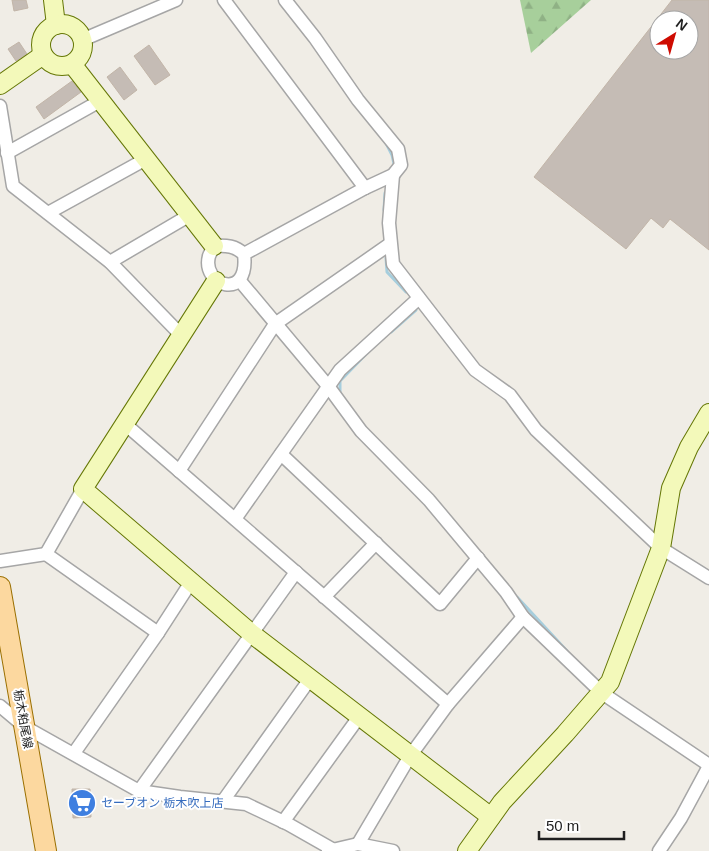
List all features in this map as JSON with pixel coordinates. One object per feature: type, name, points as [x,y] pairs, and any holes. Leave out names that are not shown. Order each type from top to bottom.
[{"type":"main road","name":"栃木粕尾線","points":[[0,587],[46,851]]},
{"type":"street","points":[[53,0],[56,25]]},
{"type":"street","points":[[82,40],[176,0]]},
{"type":"street","points":[[224,0],[364,188]]},
{"type":"street","points":[[244,254],[364,188],[393,175],[401,165],[398,149],[358,100],[315,38],[284,0]]},
{"type":"street","points":[[56,25],[67,25],[77,30],[82,40],[79,58],[72,64],[61,66],[50,63],[43,54],[41,43],[46,32],[56,25]]},
{"type":"street","points":[[0,85],[43,54]]},
{"type":"street","points":[[72,64],[214,246]]},
{"type":"street","points":[[7,153],[100,100]]},
{"type":"street","points":[[0,106],[13,186],[110,262],[181,336]]},
{"type":"street","points":[[48,213],[146,159]]},
{"type":"street","points":[[393,175],[389,223],[393,264],[475,370],[510,395],[536,430],[660,548],[709,578]]},
{"type":"street","points":[[110,262],[190,215]]},
{"type":"street","points":[[179,471],[275,324],[390,244]]},
{"type":"street","points":[[224,245],[236,248],[244,254],[246,267],[240,281],[234,284],[222,284],[216,281],[210,273],[209,258],[214,246],[224,245]]},
{"type":"street","points":[[46,554],[83,488],[216,281]]},
{"type":"street","points":[[240,281],[328,386],[362,431],[430,500],[506,592],[523,617],[602,692],[709,766],[681,818],[659,851]]},
{"type":"street","points":[[235,519],[340,370],[419,298]]},
{"type":"street","points":[[467,851],[502,802],[610,682],[660,548],[671,488],[689,447],[709,413]]},
{"type":"street","points":[[125,424],[448,704]]},
{"type":"street","points":[[281,454],[440,604],[478,558]]},
{"type":"street","points":[[83,488],[252,634],[491,817]]},
{"type":"street","points":[[324,597],[376,544]]},
{"type":"street","points":[[0,561],[46,554],[158,633]]},
{"type":"street","points":[[139,791],[296,572]]},
{"type":"street","points":[[74,753],[192,582]]},
{"type":"street","points":[[358,844],[410,756],[448,704],[523,617]]},
{"type":"street","points":[[223,800],[310,679]]},
{"type":"street","points":[[0,706],[25,727],[139,791],[246,804],[283,822],[330,850],[358,844],[393,851]]},
{"type":"street","points":[[283,822],[359,716]]},
{"type":"green space","points":[[520,0],[591,0],[531,53]]},
{"type":"building","points":[[12,0],[26,0],[28,8],[14,11]]},
{"type":"building","points":[[672,0],[709,0],[709,250],[670,219],[663,228],[651,218],[626,249],[534,177],[649,30],[649,60],[699,60],[699,10],[664,10]]},
{"type":"building","points":[[19,42],[27,54],[16,61],[8,49]]},
{"type":"building","points":[[149,45],[170,75],[155,85],[134,56]]},
{"type":"building","points":[[120,67],[137,90],[124,100],[107,77]]},
{"type":"building","points":[[72,81],[81,92],[44,119],[36,107]]},
{"type":"building","name":"セーブオン 栃木吹上店","points":[[72,789],[90,789],[91,817],[73,818]]},
{"type":"waterway","points":[[386,143],[394,164]]},
{"type":"waterway","points":[[384,210],[385,193]]},
{"type":"waterway","points":[[386,258],[387,272],[406,292]]},
{"type":"waterway","points":[[391,332],[415,309]]},
{"type":"waterway","points":[[340,392],[340,381],[369,351]]},
{"type":"waterway","points":[[517,597],[567,651]]},
{"type":"place","name":"セーブオン 栃木吹上店","points":[[82,803]]}]
